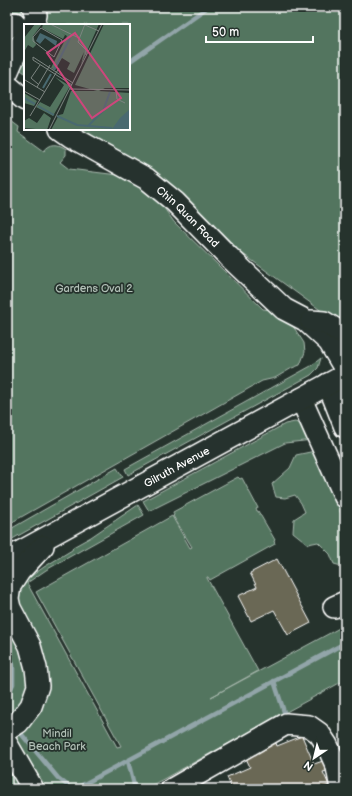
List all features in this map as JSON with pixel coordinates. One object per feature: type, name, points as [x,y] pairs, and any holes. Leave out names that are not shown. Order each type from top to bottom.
[{"type":"street","points":[[26,24],[36,15],[33,7]]},
{"type":"street","points":[[7,73],[17,33]]},
{"type":"street","points":[[7,86],[24,99]]},
{"type":"street","name":"Chin Quan Road","points":[[61,130],[147,179],[175,202],[229,257],[284,309],[304,320],[329,342],[345,369]]},
{"type":"street","name":"Chin Quan Road","points":[[304,320],[324,322],[345,335]]},
{"type":"street","points":[[336,379],[345,427]]},
{"type":"street","name":"Gilruth Avenue","points":[[7,559],[336,379]]},
{"type":"street","points":[[301,399],[345,497]]},
{"type":"street","points":[[7,730],[18,723],[31,706],[38,686],[36,668],[30,646],[10,608],[8,599],[10,586],[18,572],[59,530]]},
{"type":"street","points":[[172,789],[286,724],[309,726],[319,733],[327,745],[337,767],[341,789]]},
{"type":"street","points":[[7,744],[33,789]]},
{"type":"green space","points":[[7,7],[345,7],[345,328],[72,130],[130,130],[130,24],[24,24],[24,72],[7,60]]},
{"type":"green space","name":"Gardens Oval 2","points":[[7,118],[19,127],[18,132],[44,151],[51,145],[57,145],[66,149],[66,155],[60,162],[69,169],[118,175],[141,185],[159,201],[174,222],[263,309],[272,310],[291,323],[304,343],[305,352],[300,365],[275,378],[262,381],[7,525]]},
{"type":"green space","points":[[321,358],[318,368],[311,375],[128,475],[125,469],[311,366]]},
{"type":"green space","points":[[295,422],[303,425],[313,440],[285,443],[149,511],[143,501],[285,424]]},
{"type":"green space","points":[[315,451],[340,498],[340,512],[345,517],[345,567],[334,564],[330,554],[318,542],[308,544],[293,532],[294,519],[305,512],[295,495],[285,498],[276,497],[272,484],[290,468],[296,455]]},
{"type":"green space","points":[[117,468],[123,477],[7,542],[7,531]]},
{"type":"green space","name":"Mindil Beach Park","points":[[238,477],[240,479],[242,478],[258,508],[256,509],[257,511],[275,540],[275,544],[210,580],[207,577],[258,671],[211,697],[345,625],[345,680],[145,789],[7,789],[7,580],[26,580],[72,550],[73,547],[91,537],[138,505],[144,515],[46,570],[27,583],[117,747],[121,746],[36,592],[172,516],[190,548],[192,547],[173,516],[173,512]]},
{"type":"building","points":[[277,559],[311,623],[288,635],[274,610],[251,621],[238,596],[257,587],[250,573]]},
{"type":"building","points":[[302,736],[314,764],[323,761],[327,771],[323,772],[329,785],[319,789],[232,789],[227,777],[250,767],[245,756],[276,743],[277,746]]},
{"type":"waterway","points":[[130,61],[208,7]]},
{"type":"waterway","points":[[75,789],[345,643]]},
{"type":"waterway","points":[[7,647],[13,665],[13,684],[7,697]]},
{"type":"waterway","points":[[274,681],[285,715]]},
{"type":"waterway","points":[[18,730],[58,778],[72,789]]},
{"type":"waterway","points":[[128,761],[135,789]]}]
